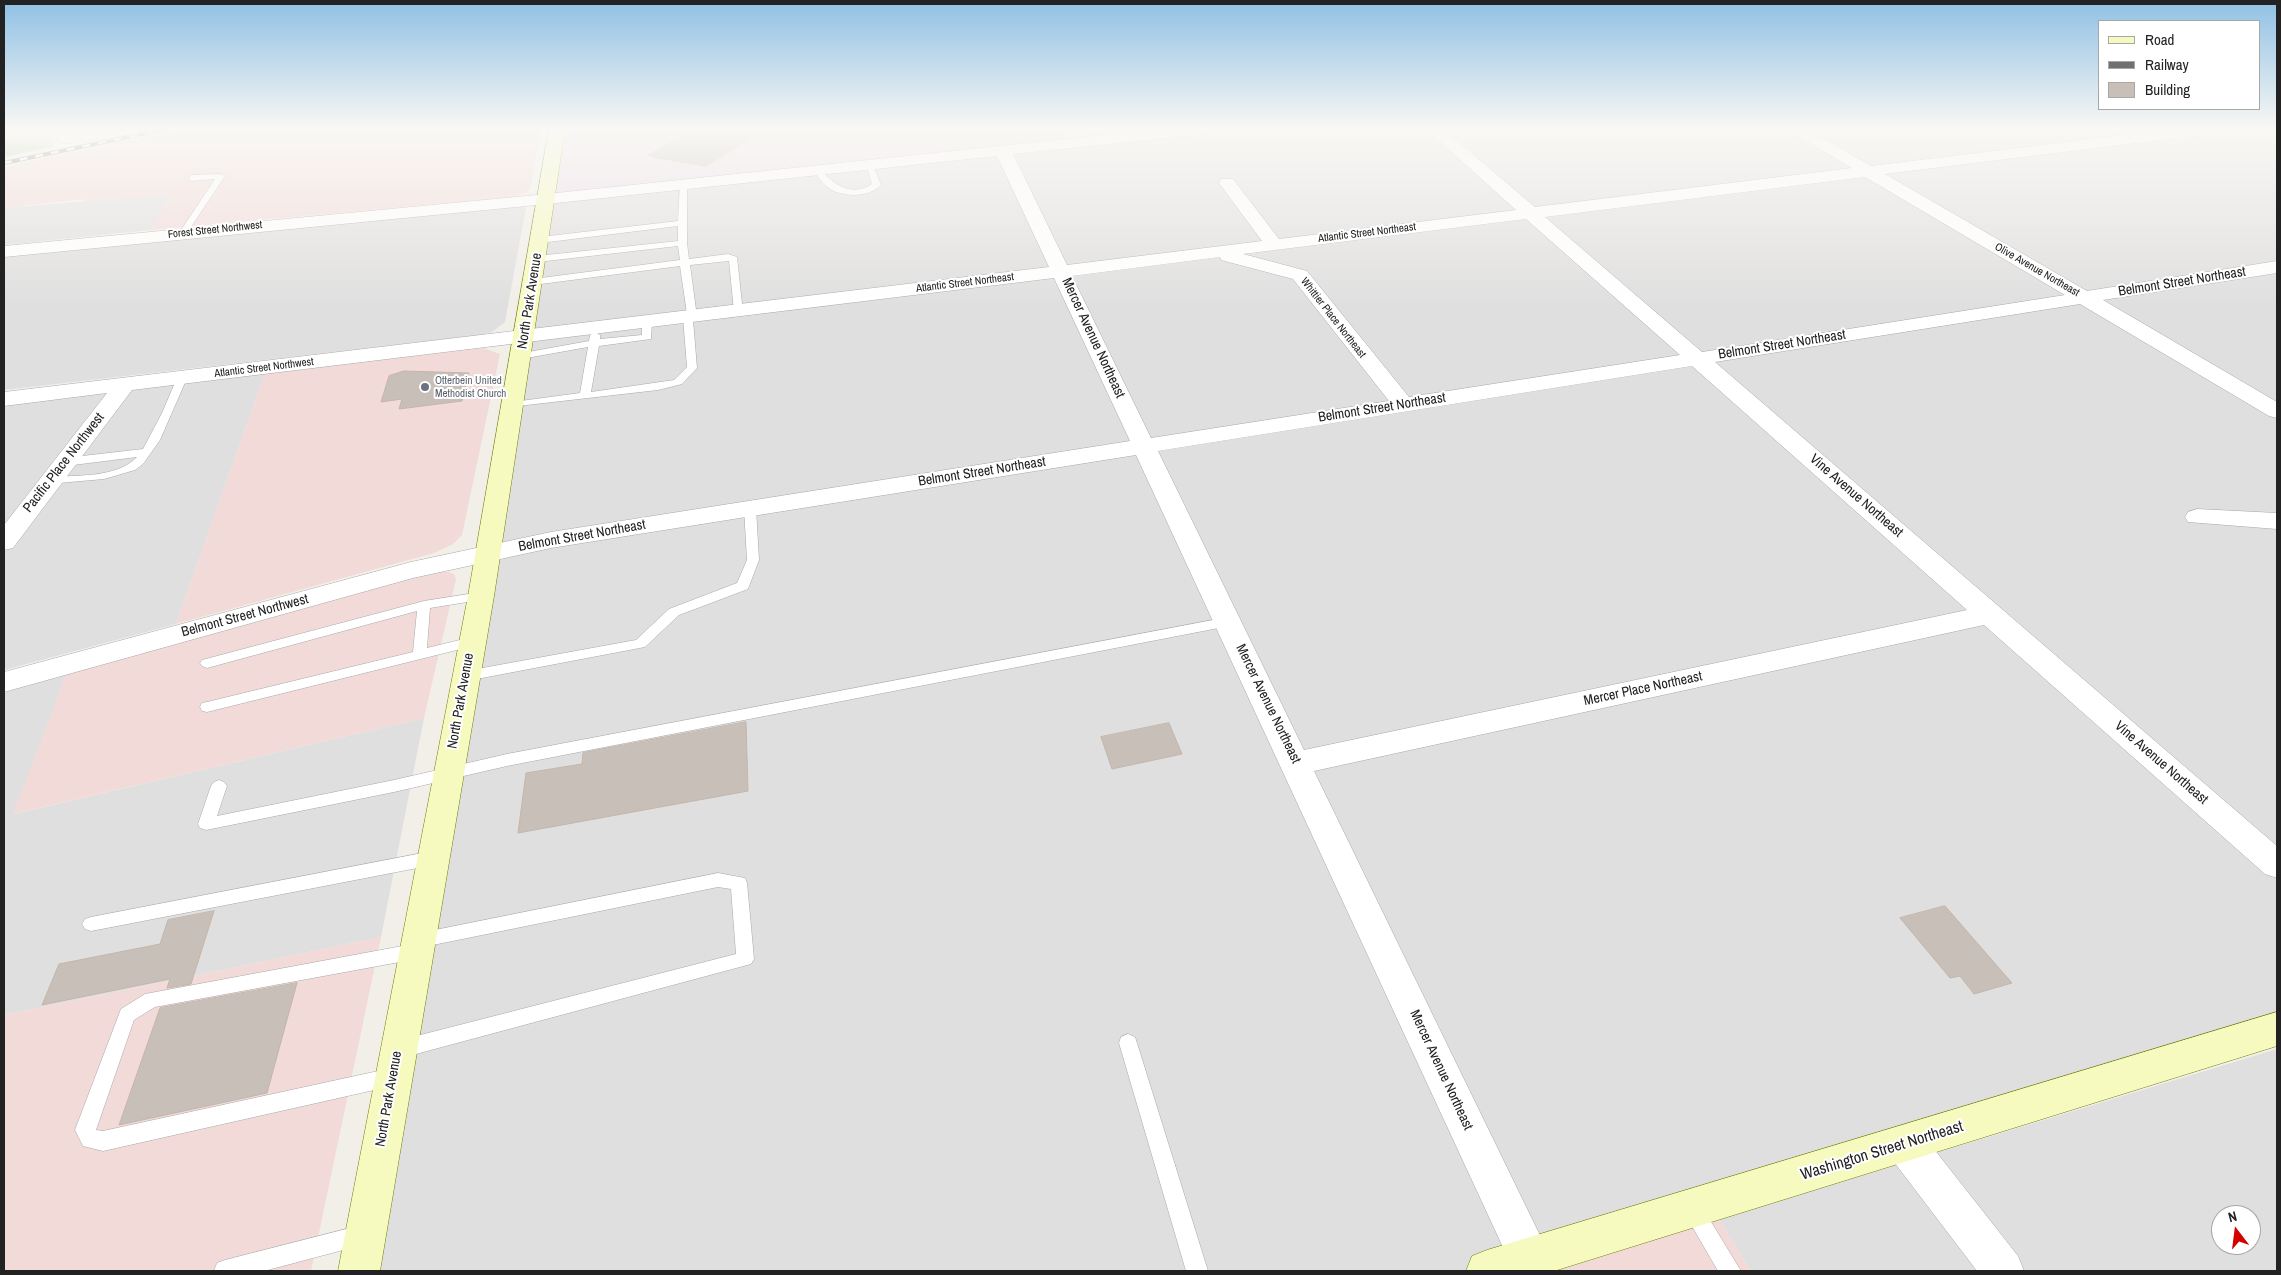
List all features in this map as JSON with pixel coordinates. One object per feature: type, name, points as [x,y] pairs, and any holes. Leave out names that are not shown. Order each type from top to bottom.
[{"type":"street","name":"North Park Avenue","points":[[358,1271],[481,596],[548,188]]},
{"type":"street","name":"Forest Street Northwest","points":[[4,251],[649,188]]},
{"type":"street","name":"Mercer Avenue Northeast","points":[[1021,188],[1530,1258]]},
{"type":"street","points":[[1231,188],[1274,245]]},
{"type":"street","name":"Vine Avenue Northeast","points":[[1502,188],[2277,865]]},
{"type":"street","name":"Atlantic Street Northeast","points":[[523,347],[595,336],[647,322],[1727,188]]},
{"type":"street","name":"Olive Avenue Northeast","points":[[1898,188],[2277,411]]},
{"type":"street","name":"Whittier Place Northeast","points":[[1215,252],[1300,275],[1404,405]]},
{"type":"street","name":"Belmont Street Northeast","points":[[488,554],[551,540],[750,508],[2277,267]]},
{"type":"street","name":"Atlantic Street Northwest","points":[[4,399],[182,378],[523,347]]},
{"type":"street","name":"Pacific Place Northwest","points":[[4,542],[125,385]]},
{"type":"street","points":[[2197,517],[2277,521]]},
{"type":"street","name":"Belmont Street Northwest","points":[[4,682],[411,570],[488,554]]},
{"type":"street","name":"Mercer Place Northeast","points":[[1296,763],[1991,614]]},
{"type":"street","name":"Washington Street Northeast","points":[[1487,1271],[2277,1029]]},
{"type":"street","points":[[1905,1144],[2003,1271]]},
{"type":"lane","points":[[184,233],[214,188]]},
{"type":"lane","points":[[513,405],[658,387],[678,382],[686,376],[692,368],[692,359],[686,263],[682,243],[683,188]]},
{"type":"lane","points":[[837,188],[857,192],[871,188]]},
{"type":"lane","points":[[540,240],[682,223]]},
{"type":"lane","points":[[537,260],[682,243]]},
{"type":"lane","points":[[533,282],[721,258],[734,259],[739,311]]},
{"type":"lane","points":[[585,396],[595,336]]},
{"type":"lane","points":[[51,481],[94,476],[130,469],[145,452],[168,415],[182,378]]},
{"type":"lane","points":[[65,462],[145,452]]},
{"type":"lane","points":[[466,676],[640,644],[674,612],[743,586],[753,560],[750,508]]},
{"type":"lane","points":[[207,663],[424,605],[481,596]]},
{"type":"lane","points":[[420,654],[424,605]]},
{"type":"lane","points":[[219,786],[206,824],[630,736],[1229,622]]},
{"type":"lane","points":[[207,707],[472,642]]},
{"type":"lane","points":[[91,924],[433,858]]},
{"type":"lane","points":[[718,880],[739,883],[745,959],[396,1063],[103,1141],[90,1139],[85,1130],[127,1015],[151,1000],[417,946],[718,880]]},
{"type":"lane","points":[[1128,1043],[1197,1271]]},
{"type":"lane","points":[[1692,1209],[1730,1271]]},
{"type":"lane","points":[[224,1271],[365,1234]]},
{"type":"shaded area","points":[[4,188],[530,188],[527,192],[512,197],[151,230],[172,194],[84,202],[85,199],[4,208]]},
{"type":"shaded area","points":[[548,188],[646,188],[547,199]]},
{"type":"shaded area","points":[[644,188],[2277,188],[2277,1029],[1487,1271],[359,1271],[547,199]]},
{"type":"shaded area","points":[[172,194],[151,230],[4,245],[4,208]]},
{"type":"shaded area","points":[[517,205],[526,208],[505,322],[492,332],[481,335],[4,390],[4,256]]},
{"type":"shaded area","points":[[483,348],[500,354],[462,535],[453,544],[434,553],[176,624],[265,373]]},
{"type":"shaded area","points":[[265,373],[176,624],[4,670],[4,404]]},
{"type":"shaded area","points":[[431,572],[449,572],[454,574],[456,579],[424,718],[13,814],[68,670]]},
{"type":"shaded area","points":[[68,670],[14,814],[424,718],[381,937],[4,1015],[4,688]]},
{"type":"shaded area","points":[[381,937],[311,1271],[4,1271],[4,1015]]},
{"type":"shaded area","points":[[2277,1049],[2277,1271],[1751,1271],[1719,1219]]},
{"type":"shaded area","points":[[1719,1219],[1751,1271],[1556,1271]]},
{"type":"building","name":"Otterbein United Methodist Church","points":[[404,371],[469,373],[462,401],[399,409],[402,399],[381,402],[389,376]]},
{"type":"building","points":[[746,722],[748,791],[518,833],[526,773],[582,764],[583,753]]},
{"type":"building","points":[[1169,723],[1182,754],[1112,769],[1101,737]]},
{"type":"building","points":[[1945,906],[2012,983],[1974,994],[1960,976],[1950,978],[1900,918]]},
{"type":"building","points":[[214,911],[191,984],[167,988],[170,979],[42,1005],[59,964],[160,944],[168,920]]},
{"type":"building","points":[[297,983],[267,1093],[119,1125],[160,1008]]},
{"type":"place","name":"Otterbein United Methodist Church","points":[[425,387]]}]
